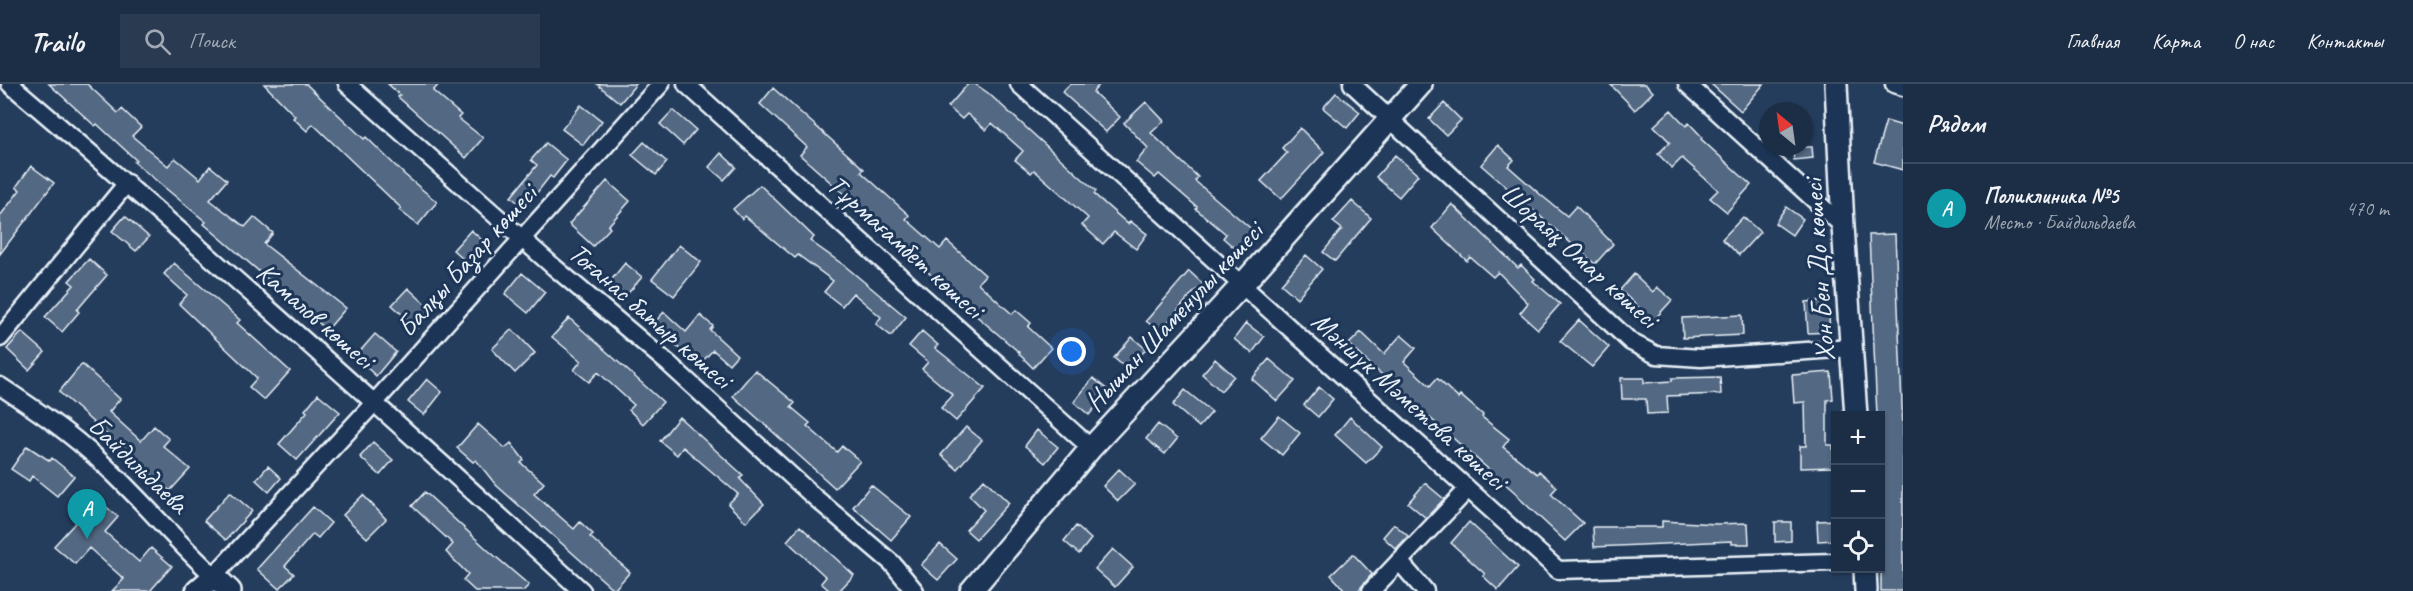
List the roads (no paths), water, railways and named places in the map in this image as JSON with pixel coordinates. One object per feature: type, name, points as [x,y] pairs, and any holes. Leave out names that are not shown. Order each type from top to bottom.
[{"type":"street","name":"Камалов көшесі","points":[[10,84],[127,183],[375,402],[582,591]]},
{"type":"street","name":"Тоғанас батыр көшесі","points":[[347,84],[669,364],[812,495],[892,563],[915,591]]},
{"type":"street","name":"Балқы Базар көшесі","points":[[214,576],[375,402],[661,84]]},
{"type":"street","name":"Тұрмағамбет көшесі","points":[[686,84],[1091,448]]},
{"type":"street","name":"Мәншүк Мәметова көшесі","points":[[1019,84],[1558,570],[1831,562]]},
{"type":"street","name":"Шораяқ Омар көшесі","points":[[1353,84],[1630,342],[1656,356],[1701,358],[1852,348]]},
{"type":"street","name":"Нышан Шаменулы көшесі","points":[[970,591],[1091,448],[1242,285],[1421,84]]},
{"type":"street","points":[[1687,84],[1843,226]]},
{"type":"street","name":"Хон Бен До көшесі","points":[[1836,84],[1856,411]]},
{"type":"street","points":[[1894,84],[1903,87]]},
{"type":"street","points":[[0,338],[127,183]]},
{"type":"street","name":"Байдильдаева","points":[[0,386],[46,415],[101,461],[188,552],[230,591]]},
{"type":"street","points":[[1371,591],[1468,489]]},
{"type":"street","points":[[1399,561],[1425,591]]},
{"type":"street","points":[[1866,573],[1866,591]]},
{"type":"street","points":[[197,591],[214,576]]},
{"type":"place","name":"Поликлиника №5","points":[[87,539]]}]
